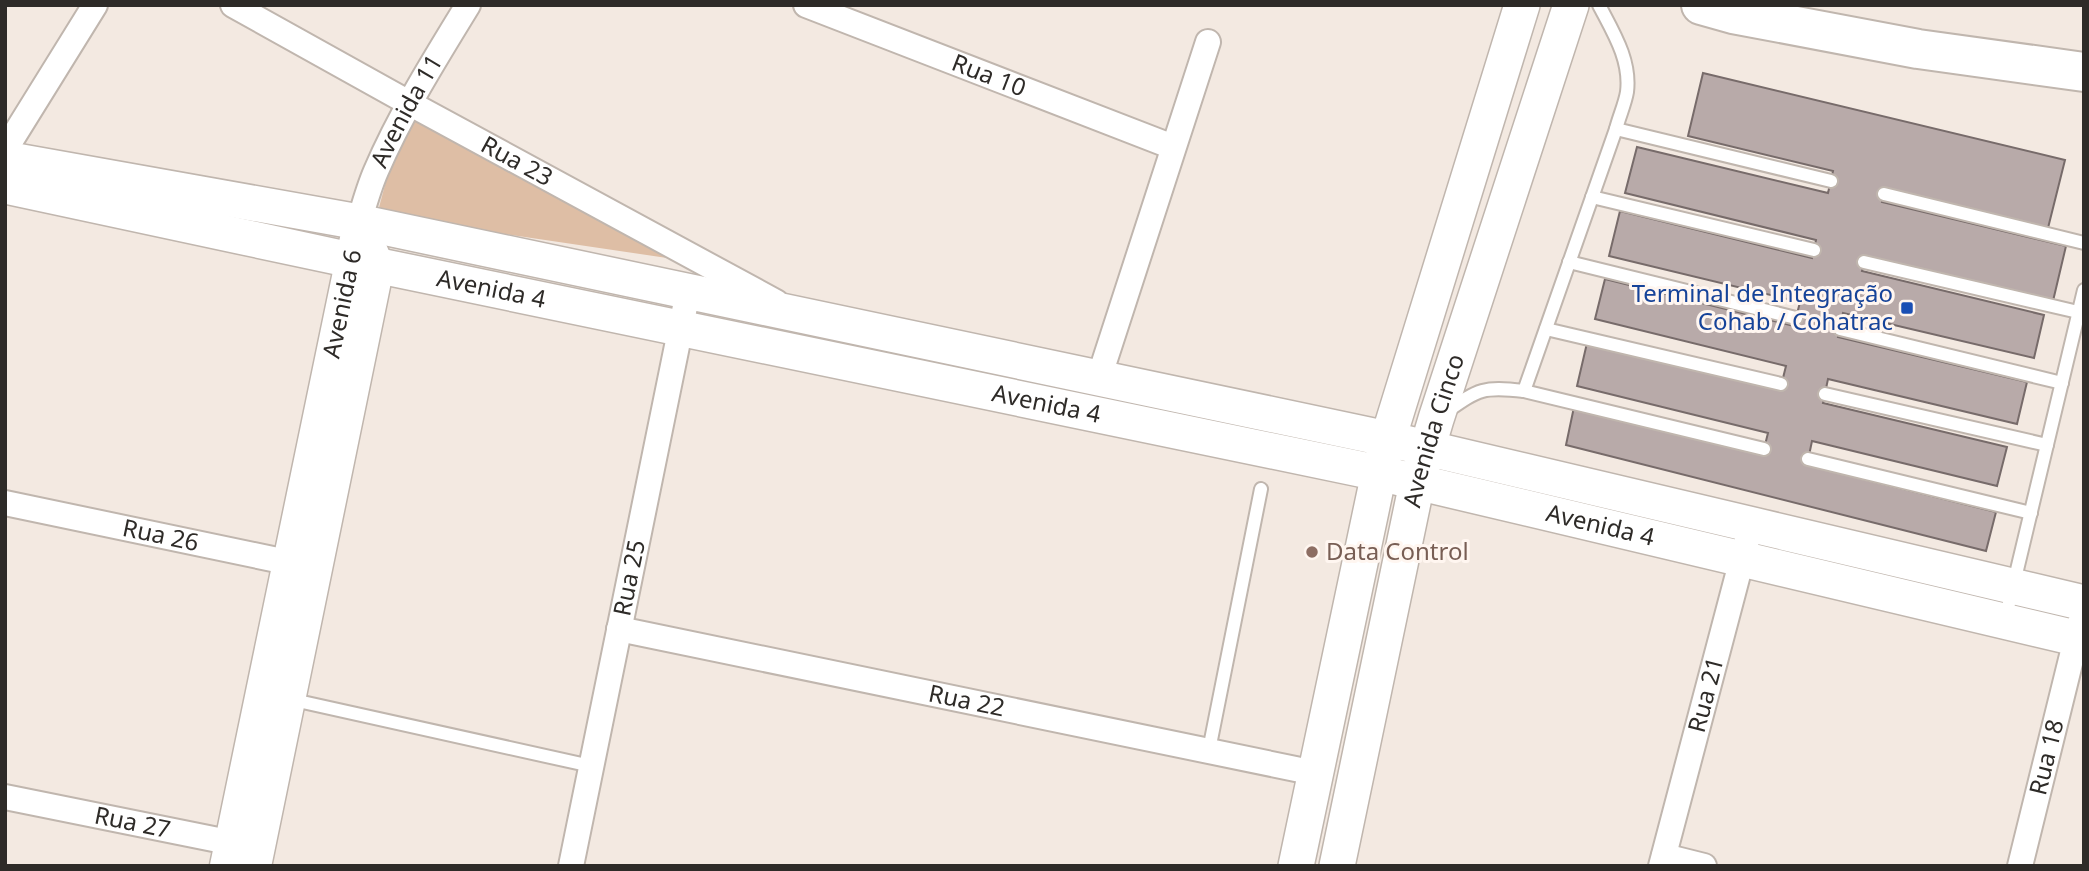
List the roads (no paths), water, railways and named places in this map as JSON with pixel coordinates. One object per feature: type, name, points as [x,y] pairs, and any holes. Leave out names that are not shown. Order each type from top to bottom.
[{"type":"main road","name":"Avenida Cinco","points":[[1296,866],[1379,473],[1522,5]]},
{"type":"main road","name":"Avenida Cinco","points":[[1337,866],[1417,483],[1571,5]]},
{"type":"main road","points":[[1701,5],[1733,14],[1918,49],[2084,72]]},
{"type":"main road","name":"Avenida 4","points":[[5,159],[359,222],[1388,439],[1431,434],[1751,525],[2084,603]]},
{"type":"main road","name":"Avenida 4","points":[[5,186],[1379,473],[2004,621],[2081,629]]},
{"type":"street","points":[[5,150],[94,5]]},
{"type":"street","name":"Rua 23","points":[[233,5],[801,316]]},
{"type":"street","name":"Avenida 11","points":[[359,222],[374,174],[409,103],[468,5]]},
{"type":"street","name":"Rua 10","points":[[806,5],[1173,147]]},
{"type":"street","points":[[1099,378],[1208,42]]},
{"type":"street","name":"Avenida 6","points":[[243,856],[365,263],[359,222]]},
{"type":"street","name":"Rua 25","points":[[571,866],[688,292]]},
{"type":"street","name":"Rua 26","points":[[5,503],[302,565]]},
{"type":"street","name":"Rua 21","points":[[1663,861],[1751,525]]},
{"type":"street","name":"Rua 22","points":[[619,629],[1315,773]]},
{"type":"street","name":"Rua 18","points":[[2020,866],[2081,629]]},
{"type":"street","name":"Rua 27","points":[[5,797],[243,856]]},
{"type":"street","points":[[1663,861],[1704,866]]},
{"type":"lane","points":[[1524,391],[1627,92],[1622,50],[1599,5]]},
{"type":"lane","points":[[1616,129],[1831,181]]},
{"type":"lane","points":[[1884,194],[2084,243]]},
{"type":"lane","points":[[1591,197],[1814,250]]},
{"type":"lane","points":[[1569,262],[1796,318]]},
{"type":"lane","points":[[1864,262],[2078,312]]},
{"type":"lane","points":[[2004,621],[2084,290]]},
{"type":"lane","points":[[1840,328],[2062,383]]},
{"type":"lane","points":[[1546,329],[1782,384]]},
{"type":"lane","points":[[1431,434],[1476,392],[1496,388],[1524,391],[1764,449]]},
{"type":"lane","points":[[1825,394],[2047,445]]},
{"type":"lane","points":[[1808,459],[2031,513]]},
{"type":"lane","points":[[1209,751],[1261,489]]},
{"type":"lane","points":[[275,696],[592,766]]},
{"type":"place","name":"Terminal de Integração Cohab / Cohatrac","points":[[1907,308]]},
{"type":"place","name":"Data Control","points":[[1312,552]]}]
